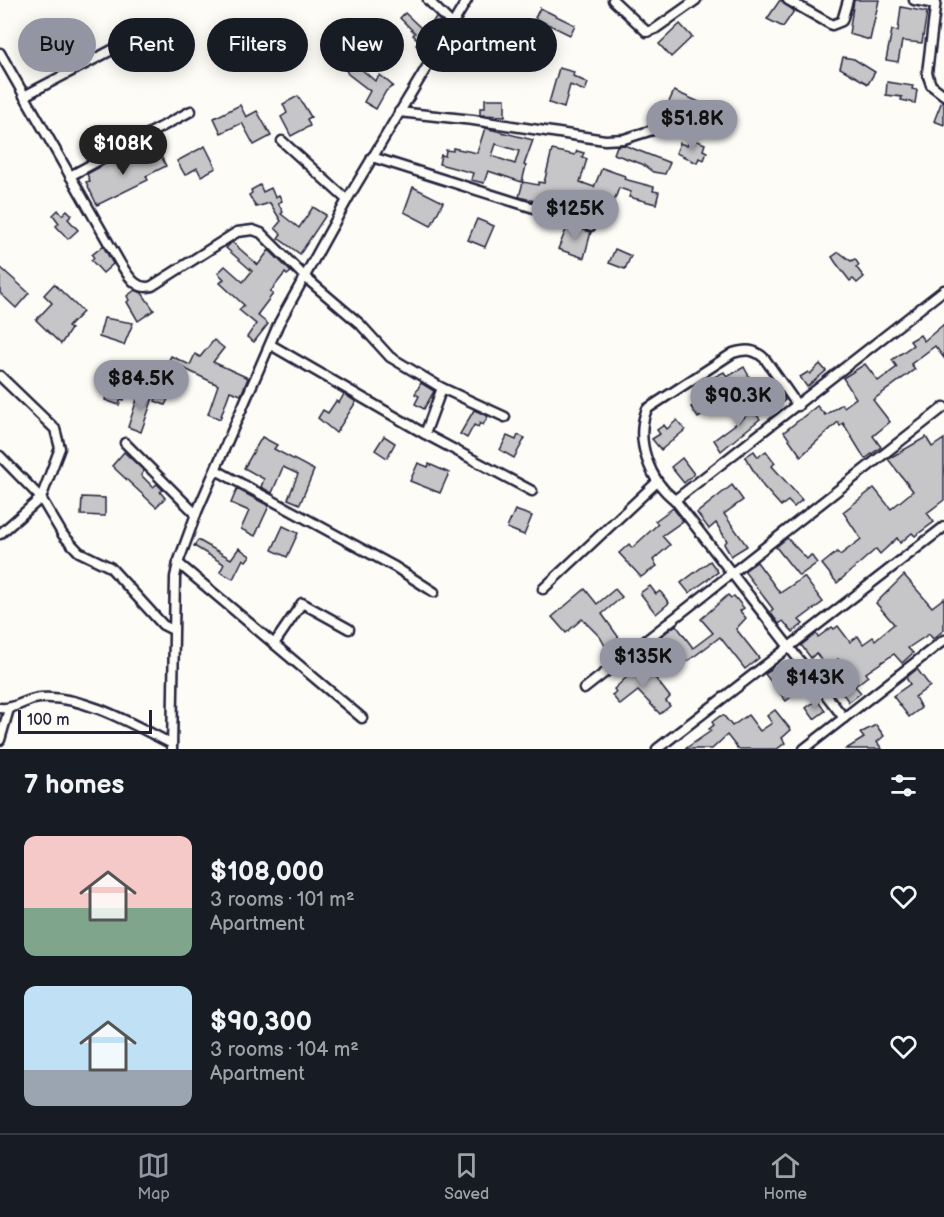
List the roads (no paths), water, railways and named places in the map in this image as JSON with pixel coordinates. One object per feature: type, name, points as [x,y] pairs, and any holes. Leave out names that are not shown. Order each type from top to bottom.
[{"type":"street","points":[[428,0],[446,18]]},
{"type":"street","points":[[456,18],[468,0]]},
{"type":"street","points":[[613,0],[647,32],[655,29],[696,0]]},
{"type":"street","points":[[788,0],[832,25],[842,21],[848,0]]},
{"type":"street","points":[[914,0],[935,2],[927,73],[931,85],[944,95]]},
{"type":"street","points":[[24,96],[108,52]]},
{"type":"street","points":[[0,53],[126,273],[139,286],[145,289],[152,286],[237,232],[246,230],[261,233],[306,278],[360,324],[390,357],[442,388],[505,417]]},
{"type":"street","points":[[0,740],[4,709],[40,698],[58,698],[127,722],[172,747],[173,630],[177,563],[257,369],[271,345],[279,323],[306,278],[346,200],[423,72]]},
{"type":"street","points":[[70,176],[191,111]]},
{"type":"street","points":[[399,112],[483,121],[605,140],[624,140],[681,121]]},
{"type":"street","points":[[282,141],[346,200]]},
{"type":"street","points":[[372,157],[591,226]]},
{"type":"street","points":[[675,500],[944,290]]},
{"type":"street","points":[[271,345],[426,434],[532,491]]},
{"type":"street","points":[[798,406],[760,354],[745,349],[733,353],[647,409],[643,421],[645,448],[649,467],[657,482],[675,500],[730,574],[844,718]]},
{"type":"street","points":[[0,376],[55,429],[60,448],[41,498],[0,534]]},
{"type":"street","points":[[426,434],[442,388]]},
{"type":"street","points":[[584,689],[944,407]]},
{"type":"street","points":[[124,443],[196,514]]},
{"type":"street","points":[[0,456],[41,498],[63,535],[79,552],[110,567],[163,625],[173,630]]},
{"type":"street","points":[[216,470],[395,567],[434,592]]},
{"type":"street","points":[[543,589],[657,482]]},
{"type":"street","points":[[657,749],[944,526]]},
{"type":"street","points":[[177,563],[362,718]]},
{"type":"street","points":[[274,644],[302,603],[349,629]]},
{"type":"street","points":[[806,749],[944,640]]}]
